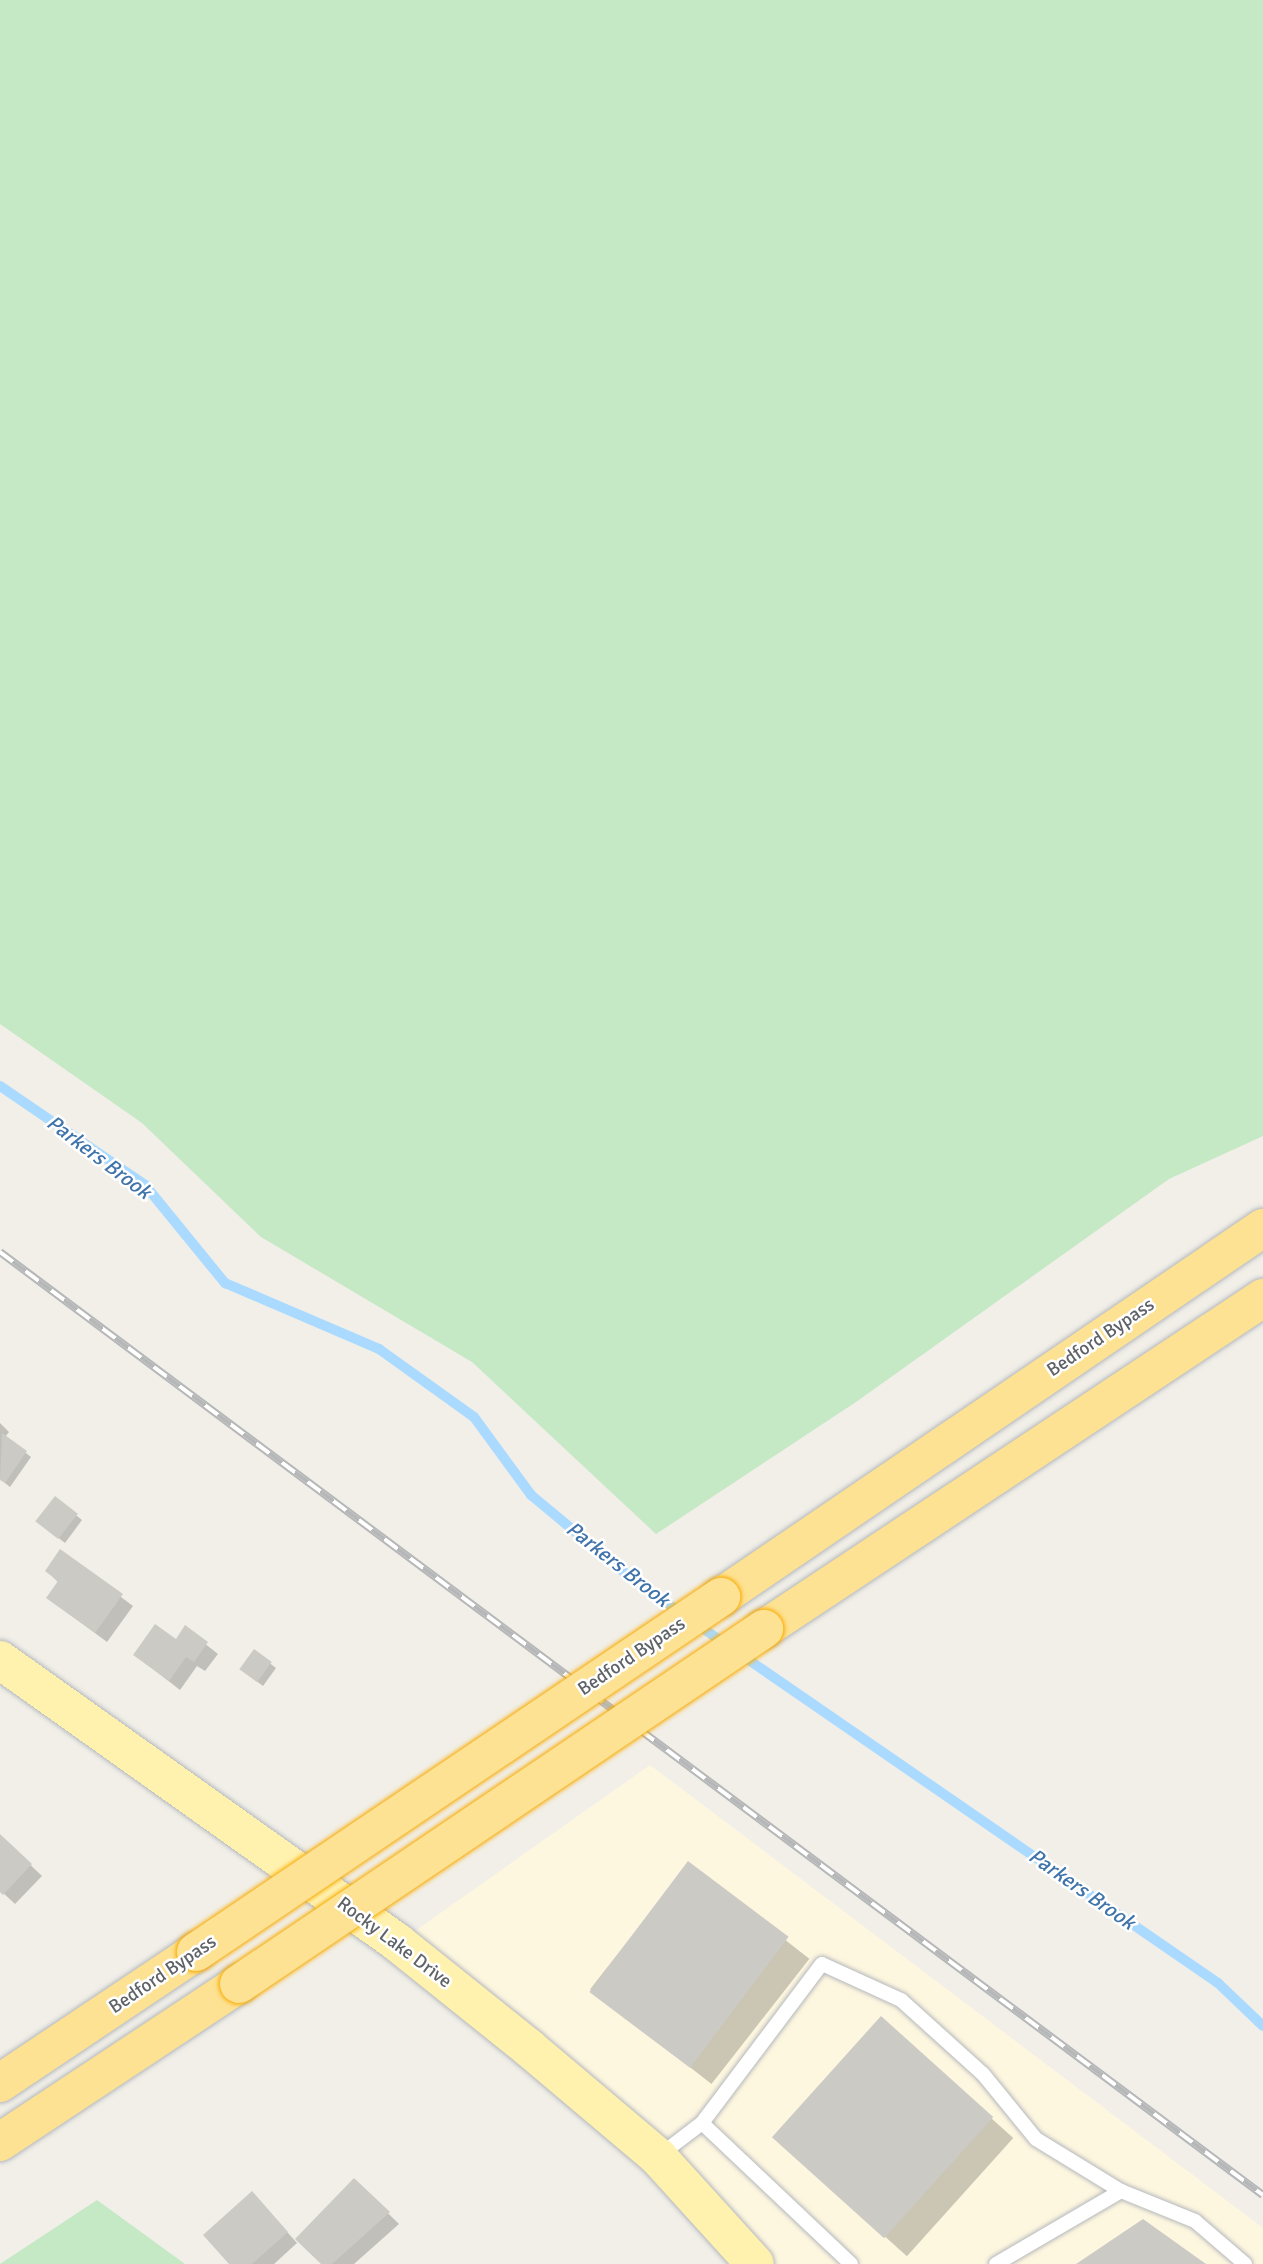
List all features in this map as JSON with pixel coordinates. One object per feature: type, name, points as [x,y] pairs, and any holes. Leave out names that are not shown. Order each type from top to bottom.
[{"type":"highway","name":"Bedford Bypass","points":[[0,2083],[1263,1228]]},
{"type":"highway","points":[[0,2142],[1263,1298]]},
{"type":"main road","name":"Rocky Lake Drive","points":[[0,1660],[398,1943],[658,2157],[755,2264]]},
{"type":"lane","points":[[658,2157],[702,2123],[822,1964],[901,2000],[983,2074],[1036,2139],[1121,2191],[1195,2221],[1245,2264]]},
{"type":"lane","points":[[702,2123],[851,2264]]},
{"type":"lane","points":[[996,2264],[1121,2191]]},
{"type":"shaded area","points":[[650,1765],[1263,2228],[1263,2264],[755,2264],[398,1943]]},
{"type":"green space","points":[[0,0],[1263,0],[1263,1136],[1169,1179],[856,1402],[656,1534],[472,1362],[261,1237],[142,1123],[0,1024]]},
{"type":"green space","points":[[97,2200],[185,2264],[0,2264]]},
{"type":"building","points":[[2,1433],[27,1451],[5,1483],[0,1480]]},
{"type":"building","points":[[55,1496],[78,1514],[58,1539],[35,1521]]},
{"type":"building","points":[[60,1549],[123,1594],[95,1633],[46,1598],[58,1581],[45,1571]]},
{"type":"building","points":[[155,1624],[176,1639],[185,1625],[208,1642],[194,1662],[186,1657],[169,1681],[133,1655]]},
{"type":"building","points":[[254,1649],[272,1662],[257,1682],[239,1669]]},
{"type":"building","points":[[0,1834],[32,1864],[3,1895],[0,1892]]},
{"type":"building","points":[[688,1861],[789,1937],[690,2068],[589,1992]]},
{"type":"building","points":[[881,2016],[993,2117],[884,2238],[772,2137]]},
{"type":"building","points":[[354,2178],[390,2212],[332,2264],[321,2264],[295,2239]]},
{"type":"building","points":[[252,2191],[288,2232],[252,2264],[229,2264],[203,2235]]},
{"type":"building","points":[[1143,2219],[1206,2264],[1076,2264]]},
{"type":"waterway","name":"Parkers Brook","points":[[0,1086],[145,1185],[225,1283],[379,1349],[474,1417],[531,1495],[625,1573],[682,1614]]},
{"type":"waterway","name":"Parkers Brook","points":[[695,1623],[1218,1983],[1263,2026]]},
{"type":"railway","points":[[0,1252],[1263,2195]]}]
